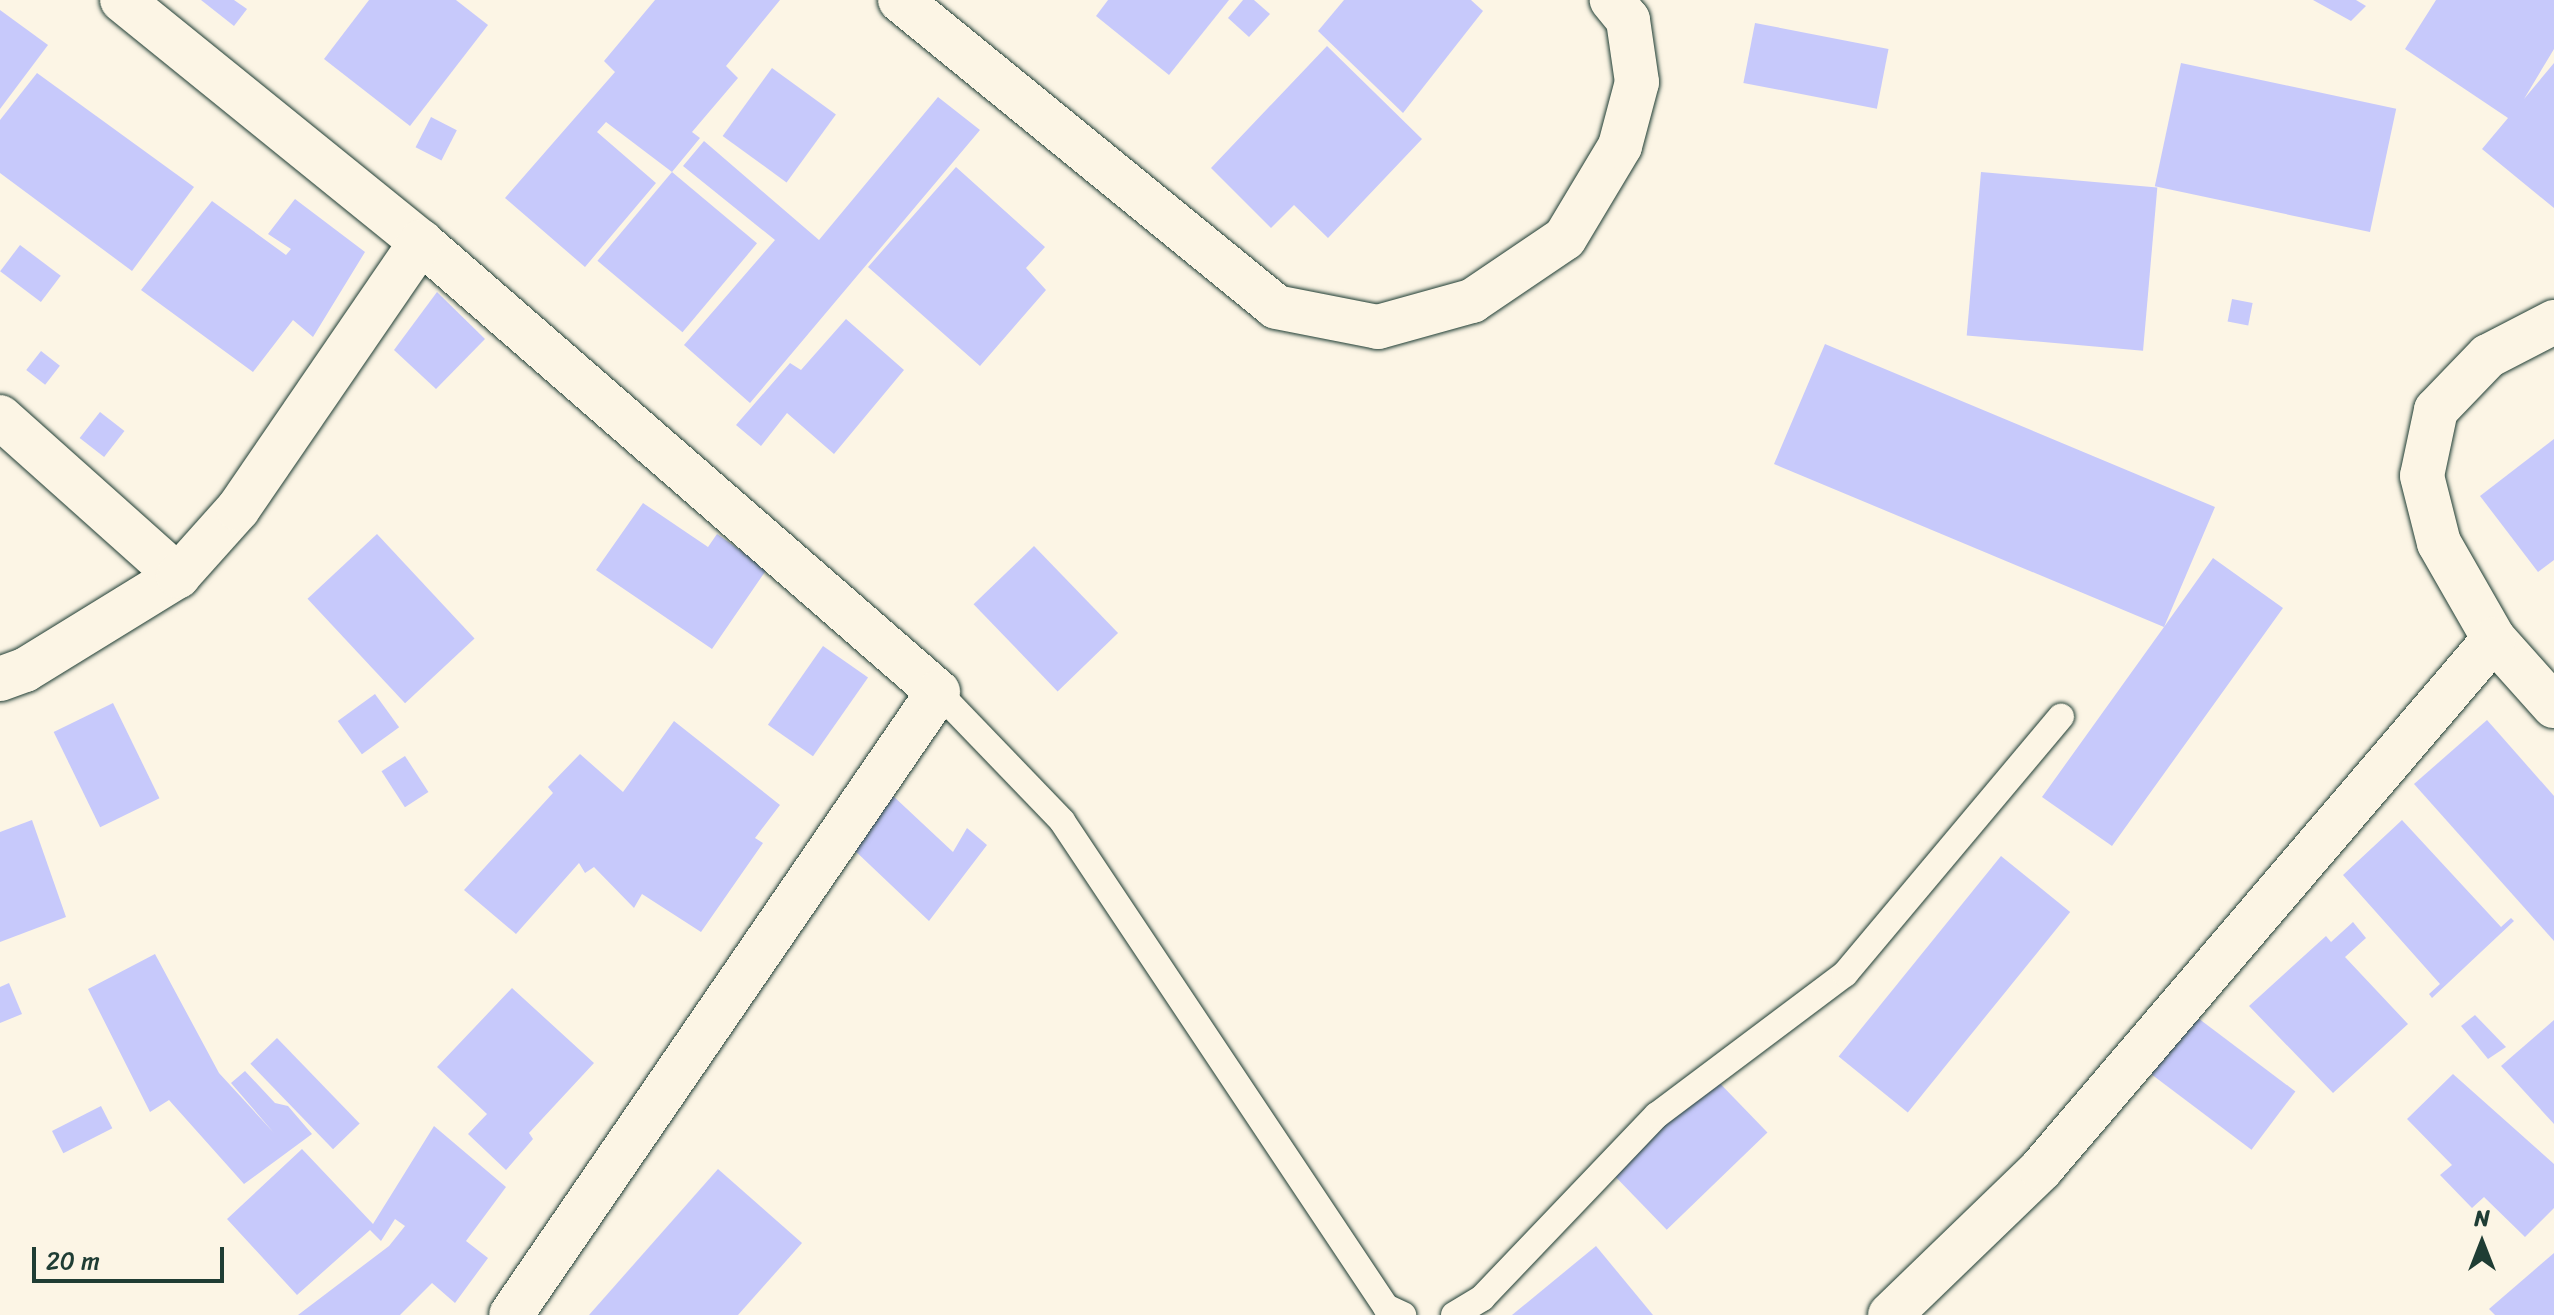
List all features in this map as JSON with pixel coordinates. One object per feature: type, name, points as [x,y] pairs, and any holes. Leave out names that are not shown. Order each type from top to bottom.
[{"type":"street","points":[[122,0],[421,242],[938,692],[511,1315]]},
{"type":"street","points":[[900,0],[1276,307],[1378,327],[1472,301],[1565,238],[1620,146],[1637,82],[1628,20],[1612,0]]},
{"type":"street","points":[[0,679],[25,670],[178,576],[238,509],[421,242]]},
{"type":"street","points":[[2554,322],[2488,356],[2436,410],[2422,476],[2439,543],[2494,639],[2554,706]]},
{"type":"street","points":[[0,417],[178,576]]},
{"type":"street","points":[[1890,1315],[2041,1169],[2494,639]]},
{"type":"lane","points":[[938,692],[1062,821],[1386,1307],[1403,1315]]},
{"type":"lane","points":[[1454,1315],[1482,1298],[1657,1115],[1845,974],[2061,717]]},
{"type":"building","points":[[201,0],[234,0],[247,9],[234,26]]},
{"type":"building","points":[[369,0],[456,0],[488,25],[410,126],[324,59]]},
{"type":"building","points":[[655,0],[780,0],[726,66],[738,78],[692,132],[700,138],[672,172],[606,122],[597,132],[656,183],[585,267],[505,198],[615,72],[604,61]]},
{"type":"building","points":[[1108,0],[1229,0],[1169,75],[1096,16]]},
{"type":"building","points":[[1243,0],[1254,0],[1270,14],[1249,37],[1228,18]]},
{"type":"building","points":[[1344,0],[1471,0],[1483,11],[1403,113],[1318,31]]},
{"type":"building","points":[[2313,0],[2356,0],[2366,6],[2351,21]]},
{"type":"building","points":[[2436,0],[2554,0],[2554,49],[2524,99],[2554,63],[2554,208],[2482,149],[2508,118],[2405,49]]},
{"type":"building","points":[[0,10],[48,45],[0,109]]},
{"type":"building","points":[[1755,23],[1889,49],[1877,109],[1743,83]]},
{"type":"building","points":[[1327,46],[1422,139],[1328,238],[1294,205],[1271,228],[1211,168]]},
{"type":"building","points":[[2181,63],[2396,109],[2370,232],[2155,186]]},
{"type":"building","points":[[772,68],[836,114],[787,182],[723,136]]},
{"type":"building","points":[[37,73],[194,187],[132,271],[0,173],[0,120]]},
{"type":"building","points":[[938,97],[980,130],[750,403],[684,345],[775,240],[683,166],[704,141],[819,240]]},
{"type":"building","points":[[431,117],[457,130],[441,160],[416,147]]},
{"type":"building","points":[[956,167],[1045,247],[1026,268],[1046,290],[980,366],[868,267]]},
{"type":"building","points":[[672,172],[757,243],[682,332],[597,261]]},
{"type":"building","points":[[1981,172],[2157,187],[2143,351],[1967,335]]},
{"type":"building","points":[[295,199],[365,252],[313,337],[293,320],[253,372],[141,290],[212,201],[286,255],[291,249],[268,234]]},
{"type":"building","points":[[20,245],[61,276],[41,302],[0,271]]},
{"type":"building","points":[[437,292],[485,339],[436,389],[394,350]]},
{"type":"building","points":[[2232,299],[2253,303],[2248,326],[2228,322]]},
{"type":"building","points":[[846,319],[904,370],[834,454],[787,413],[761,446],[736,425],[790,363],[801,370]]},
{"type":"building","points":[[1825,344],[2215,507],[2164,627],[1774,464]]},
{"type":"building","points":[[41,351],[60,366],[45,385],[26,370]]},
{"type":"building","points":[[100,412],[124,431],[104,457],[80,438]]},
{"type":"building","points":[[2554,439],[2554,560],[2538,572],[2480,496]]},
{"type":"building","points":[[643,503],[708,547],[717,534],[767,569],[712,649],[596,570]]},
{"type":"building","points":[[377,534],[475,639],[405,703],[308,599]]},
{"type":"building","points":[[1034,546],[1118,633],[1058,691],[974,604]]},
{"type":"building","points":[[2213,558],[2283,608],[2112,846],[2042,797]]},
{"type":"building","points":[[823,646],[868,678],[813,756],[768,725]]},
{"type":"building","points":[[375,694],[399,727],[362,754],[338,721]]},
{"type":"building","points":[[113,703],[159,798],[100,827],[54,732]]},
{"type":"building","points":[[2487,720],[2554,796],[2554,941],[2414,784]]},
{"type":"building","points":[[674,721],[780,805],[755,838],[763,843],[701,932],[642,894],[634,908],[594,867],[585,873],[579,863],[516,934],[464,890],[553,793],[548,787],[580,754],[623,792]]},
{"type":"building","points":[[405,756],[428,792],[405,807],[382,771]]},
{"type":"building","points":[[891,794],[953,852],[967,828],[987,845],[929,921],[851,847]]},
{"type":"building","points":[[32,820],[66,917],[0,942],[0,832]]},
{"type":"building","points":[[2402,820],[2501,927],[2511,918],[2514,921],[2432,998],[2429,994],[2440,984],[2343,875]]},
{"type":"building","points":[[2001,856],[2070,912],[1908,1113],[1839,1057]]},
{"type":"building","points":[[2353,922],[2366,938],[2345,957],[2408,1024],[2333,1093],[2249,1006],[2326,936],[2331,942]]},
{"type":"building","points":[[155,954],[219,1073],[274,1133],[231,1083],[245,1071],[275,1103],[288,1106],[312,1134],[244,1184],[169,1100],[150,1112],[88,989]]},
{"type":"building","points":[[9,983],[22,1014],[0,1023],[0,987]]},
{"type":"building","points":[[512,988],[594,1063],[529,1133],[533,1139],[506,1170],[468,1134],[487,1114],[437,1067]]},
{"type":"building","points":[[2182,1006],[2295,1091],[2251,1150],[2138,1064]]},
{"type":"building","points":[[2475,1015],[2506,1047],[2488,1059],[2461,1026]]},
{"type":"building","points":[[2554,1020],[2554,1124],[2501,1066]]},
{"type":"building","points":[[277,1038],[360,1124],[333,1149],[250,1064]]},
{"type":"building","points":[[1707,1070],[1767,1133],[1667,1230],[1606,1167]]},
{"type":"building","points":[[2453,1074],[2554,1164],[2554,1208],[2525,1237],[2484,1197],[2472,1208],[2440,1175],[2452,1165],[2407,1119]]},
{"type":"building","points":[[101,1106],[112,1128],[63,1153],[52,1131]]},
{"type":"building","points":[[434,1126],[506,1187],[466,1241],[488,1258],[455,1303],[432,1283],[400,1315],[298,1315],[389,1246],[405,1226],[395,1219],[381,1241],[370,1230],[297,1295],[227,1219],[302,1149],[373,1224]]},
{"type":"building","points":[[718,1169],[802,1243],[738,1315],[589,1315]]},
{"type":"building","points":[[1596,1246],[1653,1315],[1512,1315]]},
{"type":"building","points":[[2554,1253],[2554,1315],[2495,1315],[2489,1309]]}]
